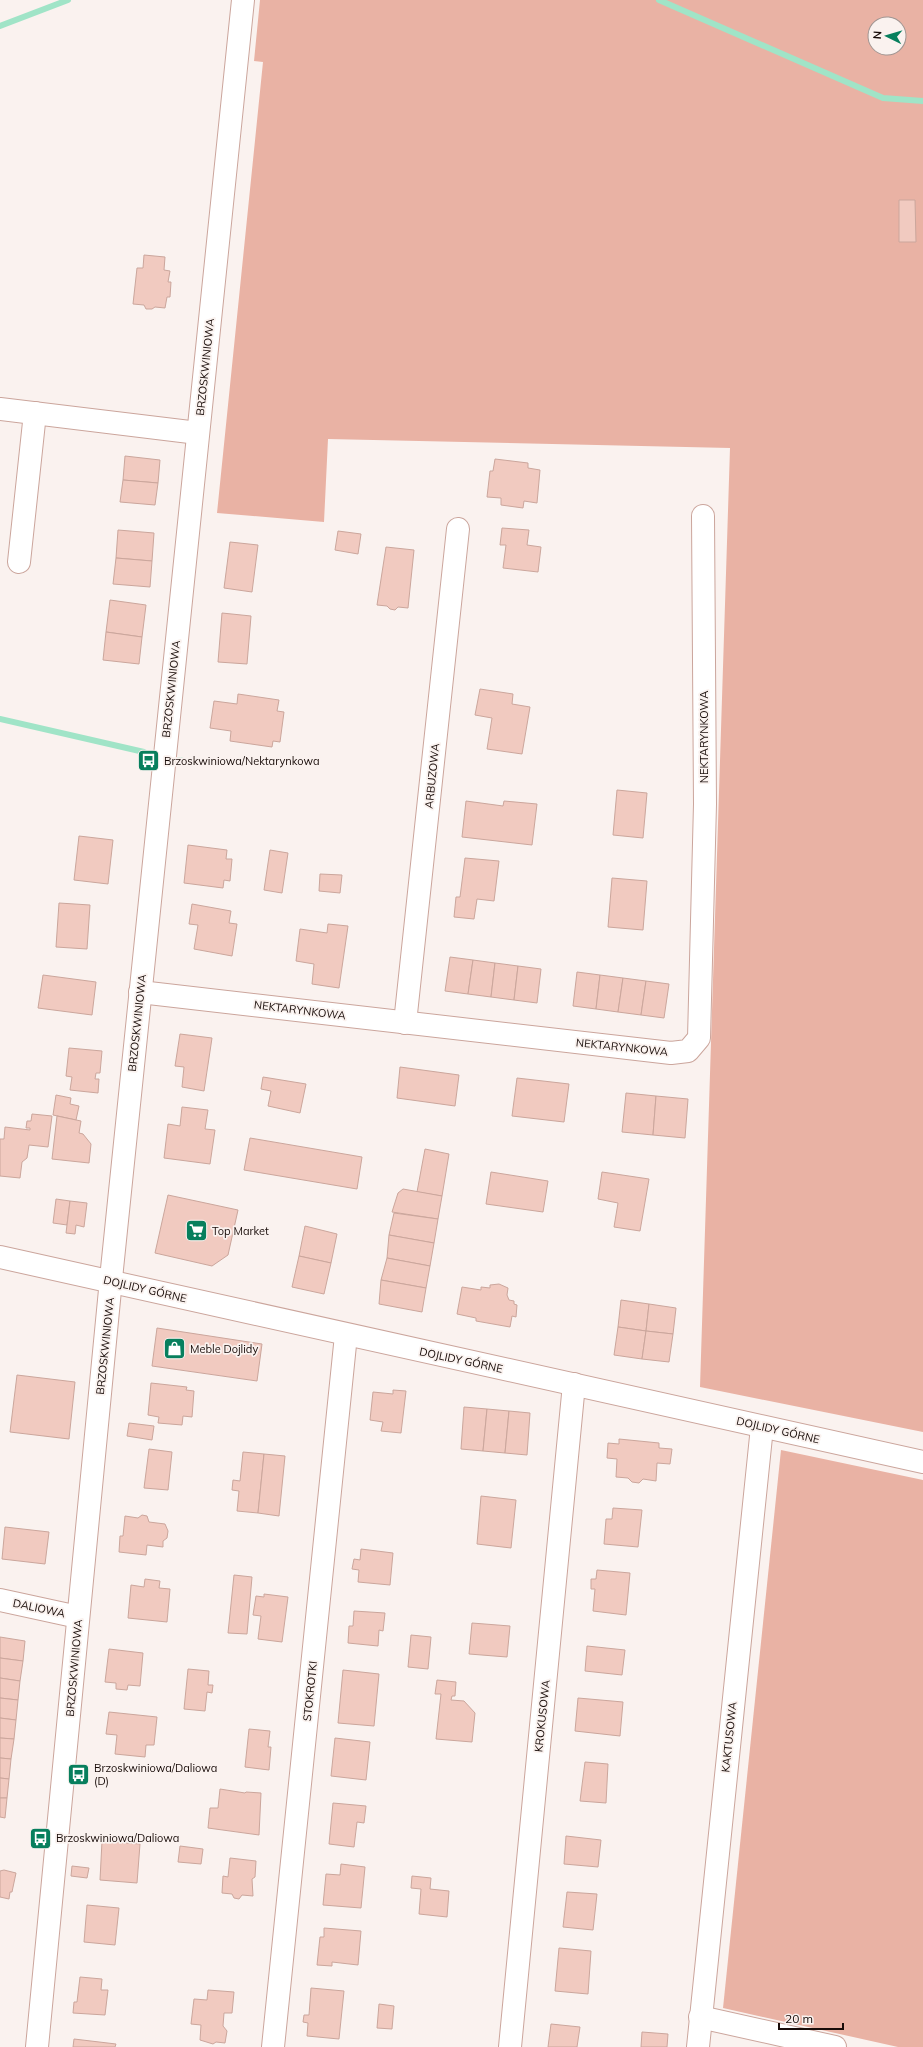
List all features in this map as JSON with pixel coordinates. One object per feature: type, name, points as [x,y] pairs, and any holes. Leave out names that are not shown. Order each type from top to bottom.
[{"type":"street","name":"BRZOSKWINIOWA","points":[[37,2047],[140,992],[243,0]]},
{"type":"street","points":[[0,409],[198,432]]},
{"type":"street","points":[[19,562],[35,414]]},
{"type":"street","name":"NEKTARYNKOWA","points":[[140,992],[670,1053],[688,1051],[698,1038],[705,804],[703,516]]},
{"type":"street","name":"ARBUZOWA","points":[[405,1022],[458,529]]},
{"type":"street","name":"DOJLIDY GÓRNE","points":[[0,1257],[923,1462]]},
{"type":"street","name":"STOKROTKI","points":[[274,2047],[346,1335]]},
{"type":"street","name":"KROKUSOWA","points":[[510,2047],[574,1384]]},
{"type":"street","name":"KAKTUSOWA","points":[[698,2047],[762,1427]]},
{"type":"street","name":"DALIOWA","points":[[0,1600],[69,1615],[78,1615]]},
{"type":"street","points":[[700,2017],[836,2047]]},
{"type":"shaded area","points":[[260,0],[923,0],[923,1432],[700,1387],[730,448],[328,439],[324,522],[217,513],[263,62],[254,61]]},
{"type":"shaded area","points":[[781,1450],[923,1480],[923,2047],[898,2047],[723,2008]]},
{"type":"building","points":[[899,200],[915,200],[916,242],[899,242]]},
{"type":"building","points":[[144,255],[165,257],[164,270],[170,271],[168,282],[171,282],[170,297],[167,297],[165,308],[155,307],[152,309],[146,309],[144,305],[133,304],[137,268],[143,268]]},
{"type":"building","points":[[125,456],[160,460],[158,483],[123,480]]},
{"type":"building","points":[[495,459],[528,463],[528,468],[540,470],[537,503],[524,501],[523,508],[501,505],[501,498],[487,497],[490,471],[493,471]]},
{"type":"building","points":[[123,480],[158,483],[155,505],[120,502]]},
{"type":"building","points":[[502,528],[529,530],[527,545],[541,547],[538,572],[503,568],[506,545],[500,545]]},
{"type":"building","points":[[118,530],[154,533],[152,561],[116,558]]},
{"type":"building","points":[[338,531],[361,534],[358,554],[335,550]]},
{"type":"building","points":[[230,542],[258,545],[252,592],[224,588]]},
{"type":"building","points":[[386,547],[414,550],[408,608],[398,607],[395,610],[390,609],[387,606],[377,605]]},
{"type":"building","points":[[116,558],[152,561],[150,587],[113,584]]},
{"type":"building","points":[[110,600],[146,605],[142,637],[106,632]]},
{"type":"building","points":[[222,613],[251,616],[247,664],[218,662]]},
{"type":"building","points":[[106,632],[142,637],[139,664],[103,660]]},
{"type":"building","points":[[480,689],[513,694],[512,704],[530,707],[522,754],[487,749],[492,718],[475,715]]},
{"type":"building","points":[[238,694],[279,700],[277,711],[284,712],[280,742],[273,741],[272,747],[230,741],[231,731],[210,728],[214,701],[237,704]]},
{"type":"building","points":[[617,790],[647,793],[643,838],[613,835]]},
{"type":"building","points":[[466,801],[503,806],[504,801],[537,804],[532,845],[462,837]]},
{"type":"building","points":[[79,836],[113,840],[108,884],[74,880]]},
{"type":"building","points":[[188,845],[227,850],[226,859],[232,859],[230,881],[224,880],[223,888],[184,883]]},
{"type":"building","points":[[270,850],[288,853],[282,893],[264,890]]},
{"type":"building","points":[[465,858],[499,861],[494,901],[477,899],[474,919],[454,917],[456,897],[460,897]]},
{"type":"building","points":[[320,874],[342,875],[340,893],[319,891]]},
{"type":"building","points":[[612,878],[647,881],[643,930],[608,927]]},
{"type":"building","points":[[59,903],[90,905],[87,949],[56,947]]},
{"type":"building","points":[[192,904],[231,911],[229,923],[237,924],[232,956],[194,949],[198,925],[189,924]]},
{"type":"building","points":[[328,924],[348,926],[339,988],[312,984],[314,964],[296,961],[300,929],[327,933]]},
{"type":"building","points":[[450,957],[473,960],[468,994],[445,991]]},
{"type":"building","points":[[473,960],[495,963],[491,997],[468,994]]},
{"type":"building","points":[[495,963],[518,966],[514,1000],[491,997]]},
{"type":"building","points":[[518,966],[541,969],[537,1003],[514,1000]]},
{"type":"building","points":[[577,972],[600,975],[596,1009],[573,1006]]},
{"type":"building","points":[[43,975],[96,982],[92,1015],[38,1008]]},
{"type":"building","points":[[600,975],[623,978],[618,1012],[596,1009]]},
{"type":"building","points":[[623,978],[646,981],[641,1015],[618,1012]]},
{"type":"building","points":[[646,981],[669,984],[664,1018],[641,1015]]},
{"type":"building","points":[[180,1034],[212,1038],[204,1091],[182,1087],[184,1067],[175,1066]]},
{"type":"building","points":[[69,1048],[102,1051],[100,1073],[96,1073],[95,1079],[99,1079],[98,1093],[70,1090],[72,1077],[66,1076]]},
{"type":"building","points":[[400,1067],[459,1075],[455,1106],[397,1098]]},
{"type":"building","points":[[263,1077],[306,1084],[300,1113],[268,1106],[271,1091],[261,1089]]},
{"type":"building","points":[[517,1078],[569,1084],[564,1122],[512,1116]]},
{"type":"building","points":[[626,1093],[656,1096],[653,1135],[622,1132]]},
{"type":"building","points":[[56,1095],[71,1098],[70,1104],[79,1106],[76,1120],[53,1115]]},
{"type":"building","points":[[656,1096],[688,1099],[685,1138],[653,1135]]},
{"type":"building","points":[[182,1107],[208,1110],[205,1129],[215,1130],[210,1164],[164,1158],[168,1124],[180,1126]]},
{"type":"building","points":[[32,1114],[52,1116],[48,1147],[29,1145],[27,1158],[22,1162],[20,1178],[0,1176],[0,1139],[4,1139],[5,1127],[30,1130],[30,1128],[26,1128],[27,1121],[31,1121]]},
{"type":"building","points":[[57,1116],[81,1121],[79,1133],[83,1134],[91,1144],[89,1163],[52,1159]]},
{"type":"building","points":[[250,1138],[362,1157],[357,1189],[244,1170]]},
{"type":"building","points":[[425,1149],[449,1154],[442,1196],[417,1192]]},
{"type":"building","points":[[491,1172],[548,1181],[543,1212],[486,1204]]},
{"type":"building","points":[[602,1172],[649,1179],[640,1231],[614,1227],[618,1203],[598,1199]]},
{"type":"building","points":[[403,1189],[442,1196],[438,1219],[392,1212],[398,1193]]},
{"type":"building","name":"Top Market","points":[[168,1195],[238,1210],[228,1255],[212,1266],[155,1253]]},
{"type":"building","points":[[56,1199],[70,1201],[67,1225],[53,1223]]},
{"type":"building","points":[[70,1201],[87,1203],[84,1227],[76,1225],[75,1234],[66,1233]]},
{"type":"building","points":[[394,1213],[438,1219],[434,1243],[389,1235]]},
{"type":"building","points":[[305,1226],[337,1234],[331,1263],[299,1256]]},
{"type":"building","points":[[389,1235],[434,1243],[430,1266],[387,1258]]},
{"type":"building","points":[[299,1256],[331,1263],[324,1294],[292,1287]]},
{"type":"building","points":[[387,1258],[430,1266],[426,1288],[381,1280]]},
{"type":"building","points":[[381,1280],[426,1288],[422,1312],[379,1304]]},
{"type":"building","points":[[499,1284],[508,1288],[507,1295],[509,1300],[514,1301],[514,1304],[517,1305],[516,1317],[512,1316],[510,1327],[476,1321],[476,1318],[457,1314],[462,1287],[481,1290],[481,1287],[490,1288],[490,1285]]},
{"type":"building","points":[[621,1300],[649,1304],[646,1331],[618,1327]]},
{"type":"building","points":[[649,1304],[676,1308],[673,1334],[646,1331]]},
{"type":"building","points":[[618,1327],[646,1331],[642,1359],[614,1355]]},
{"type":"building","points":[[157,1328],[262,1344],[257,1381],[152,1366]]},
{"type":"building","points":[[646,1331],[673,1334],[669,1362],[642,1359]]},
{"type":"building","points":[[17,1375],[75,1382],[69,1439],[10,1432]]},
{"type":"building","points":[[151,1383],[187,1387],[186,1390],[194,1391],[192,1417],[183,1416],[182,1425],[158,1423],[159,1417],[148,1415]]},
{"type":"building","points":[[393,1390],[406,1391],[401,1433],[381,1431],[383,1422],[370,1420],[373,1392],[393,1394]]},
{"type":"building","points":[[464,1407],[487,1409],[483,1451],[461,1449]]},
{"type":"building","points":[[487,1409],[509,1411],[505,1453],[483,1451]]},
{"type":"building","points":[[509,1411],[530,1413],[527,1455],[505,1453]]},
{"type":"building","points":[[129,1423],[154,1426],[152,1440],[127,1436]]},
{"type":"building","points":[[619,1439],[659,1443],[659,1448],[672,1449],[670,1464],[657,1463],[656,1481],[643,1479],[639,1483],[632,1482],[628,1478],[616,1477],[617,1459],[607,1458],[608,1443],[619,1444]]},
{"type":"building","points":[[149,1449],[172,1452],[168,1490],[144,1488]]},
{"type":"building","points":[[243,1452],[264,1454],[258,1513],[237,1511],[239,1491],[232,1490],[233,1480],[240,1481]]},
{"type":"building","points":[[264,1454],[285,1456],[279,1516],[258,1513]]},
{"type":"building","points":[[481,1496],[516,1500],[511,1548],[477,1544]]},
{"type":"building","points":[[613,1508],[642,1510],[638,1547],[604,1544],[606,1519],[612,1519]]},
{"type":"building","points":[[142,1515],[147,1516],[149,1522],[165,1524],[168,1531],[167,1538],[163,1541],[163,1547],[147,1545],[146,1555],[119,1552],[120,1536],[123,1536],[125,1516],[138,1518]]},
{"type":"building","points":[[5,1527],[49,1532],[45,1564],[2,1559]]},
{"type":"building","points":[[361,1549],[393,1553],[390,1585],[358,1582],[359,1570],[352,1569],[354,1559],[360,1560]]},
{"type":"building","points":[[597,1570],[630,1573],[626,1615],[593,1611],[595,1589],[591,1589],[591,1579],[596,1579]]},
{"type":"building","points":[[234,1575],[252,1577],[247,1634],[228,1633]]},
{"type":"building","points":[[145,1579],[160,1581],[159,1588],[170,1589],[167,1622],[128,1618],[131,1585],[144,1587]]},
{"type":"building","points":[[264,1594],[288,1597],[282,1642],[258,1639],[261,1616],[253,1615],[256,1596],[264,1597]]},
{"type":"building","points":[[354,1611],[385,1613],[383,1631],[379,1630],[378,1646],[348,1643],[349,1626],[353,1626]]},
{"type":"building","points":[[472,1623],[510,1626],[507,1657],[469,1654]]},
{"type":"building","points":[[411,1635],[431,1637],[428,1669],[408,1667]]},
{"type":"building","points":[[0,1637],[25,1641],[23,1661],[0,1658]]},
{"type":"building","points":[[587,1646],[625,1650],[622,1675],[585,1671]]},
{"type":"building","points":[[109,1649],[143,1653],[140,1686],[128,1685],[127,1690],[116,1689],[116,1683],[105,1682]]},
{"type":"building","points":[[0,1658],[23,1661],[20,1681],[0,1678]]},
{"type":"building","points":[[188,1669],[209,1671],[208,1685],[213,1685],[212,1693],[207,1692],[205,1711],[184,1709]]},
{"type":"building","points":[[343,1670],[379,1674],[374,1726],[338,1723]]},
{"type":"building","points":[[0,1678],[20,1681],[18,1700],[0,1698]]},
{"type":"building","points":[[437,1680],[456,1682],[455,1696],[452,1696],[451,1700],[464,1701],[475,1713],[472,1742],[436,1739],[441,1694],[435,1694]]},
{"type":"building","points":[[0,1698],[18,1700],[16,1720],[0,1718]]},
{"type":"building","points":[[578,1698],[623,1702],[620,1736],[575,1731]]},
{"type":"building","points":[[109,1712],[157,1717],[154,1745],[146,1745],[145,1757],[115,1754],[117,1735],[106,1734]]},
{"type":"building","points":[[0,1718],[16,1720],[14,1739],[0,1738]]},
{"type":"building","points":[[249,1729],[270,1731],[268,1747],[271,1747],[269,1770],[245,1767]]},
{"type":"building","points":[[0,1738],[14,1739],[11,1759],[0,1758]]},
{"type":"building","points":[[335,1738],[370,1742],[366,1780],[331,1776]]},
{"type":"building","points":[[0,1758],[11,1759],[9,1779],[0,1778]]},
{"type":"building","points":[[585,1762],[608,1764],[606,1803],[580,1801]]},
{"type":"building","points":[[0,1778],[9,1779],[7,1798],[0,1798]]},
{"type":"building","points":[[220,1789],[245,1793],[261,1793],[259,1835],[208,1828],[210,1808],[218,1808]]},
{"type":"building","points":[[0,1798],[7,1798],[5,1818],[0,1817]]},
{"type":"building","points":[[333,1803],[366,1806],[364,1823],[357,1822],[354,1847],[329,1844]]},
{"type":"building","points":[[566,1836],[601,1840],[598,1867],[564,1864]]},
{"type":"building","points":[[102,1841],[140,1844],[137,1883],[100,1880]]},
{"type":"building","points":[[180,1846],[203,1849],[201,1864],[178,1862]]},
{"type":"building","points":[[230,1858],[256,1861],[255,1877],[252,1879],[253,1896],[242,1895],[239,1899],[234,1898],[232,1894],[222,1893],[223,1876],[228,1877]]},
{"type":"building","points":[[341,1864],[365,1867],[361,1908],[323,1905],[326,1874],[340,1875]]},
{"type":"building","points":[[72,1866],[89,1868],[87,1878],[71,1876]]},
{"type":"building","points":[[4,1870],[16,1873],[9,1899],[0,1897],[0,1871]]},
{"type":"building","points":[[412,1876],[431,1878],[430,1889],[449,1891],[447,1917],[419,1914],[421,1889],[411,1888]]},
{"type":"building","points":[[567,1892],[597,1894],[593,1930],[563,1927]]},
{"type":"building","points":[[87,1905],[119,1908],[115,1945],[84,1942]]},
{"type":"building","points":[[324,1928],[361,1931],[358,1965],[332,1962],[332,1966],[317,1965],[320,1937],[324,1937]]},
{"type":"building","points":[[559,1948],[591,1951],[588,1994],[555,1991]]},
{"type":"building","points":[[80,1977],[102,1979],[101,1990],[108,1990],[105,2015],[73,2013],[74,2002],[77,2002]]},
{"type":"building","points":[[311,1988],[344,1991],[339,2039],[307,2036],[308,2023],[303,2022],[304,2015],[309,2015]]},
{"type":"building","points":[[208,1990],[234,1992],[232,2013],[224,2013],[223,2026],[227,2031],[225,2043],[216,2042],[213,2044],[200,2040],[201,2025],[191,2024],[194,1999],[207,2000]]},
{"type":"building","points":[[379,2004],[394,2006],[392,2029],[377,2028]]},
{"type":"building","points":[[551,2024],[580,2027],[577,2047],[548,2047]]},
{"type":"building","points":[[642,2032],[668,2034],[667,2047],[641,2047]]},
{"type":"building","points":[[74,2039],[116,2044],[115,2047],[73,2047]]},
{"type":"waterway","points":[[0,26],[68,0]]},
{"type":"waterway","points":[[659,0],[883,98],[923,101]]},
{"type":"waterway","points":[[0,719],[144,752]]},
{"type":"waterway","points":[[179,760],[187,762]]},
{"type":"place","name":"Brzoskwiniowa/Nektarynkowa","points":[[148,761]]},
{"type":"place","name":"Top Market","points":[[197,1231]]},
{"type":"place","name":"Meble Dojlidy","points":[[175,1349]]},
{"type":"place","name":"Brzoskwiniowa/Daliowa (D)","points":[[78,1774]]},
{"type":"place","name":"Brzoskwiniowa/Daliowa","points":[[41,1838]]}]
